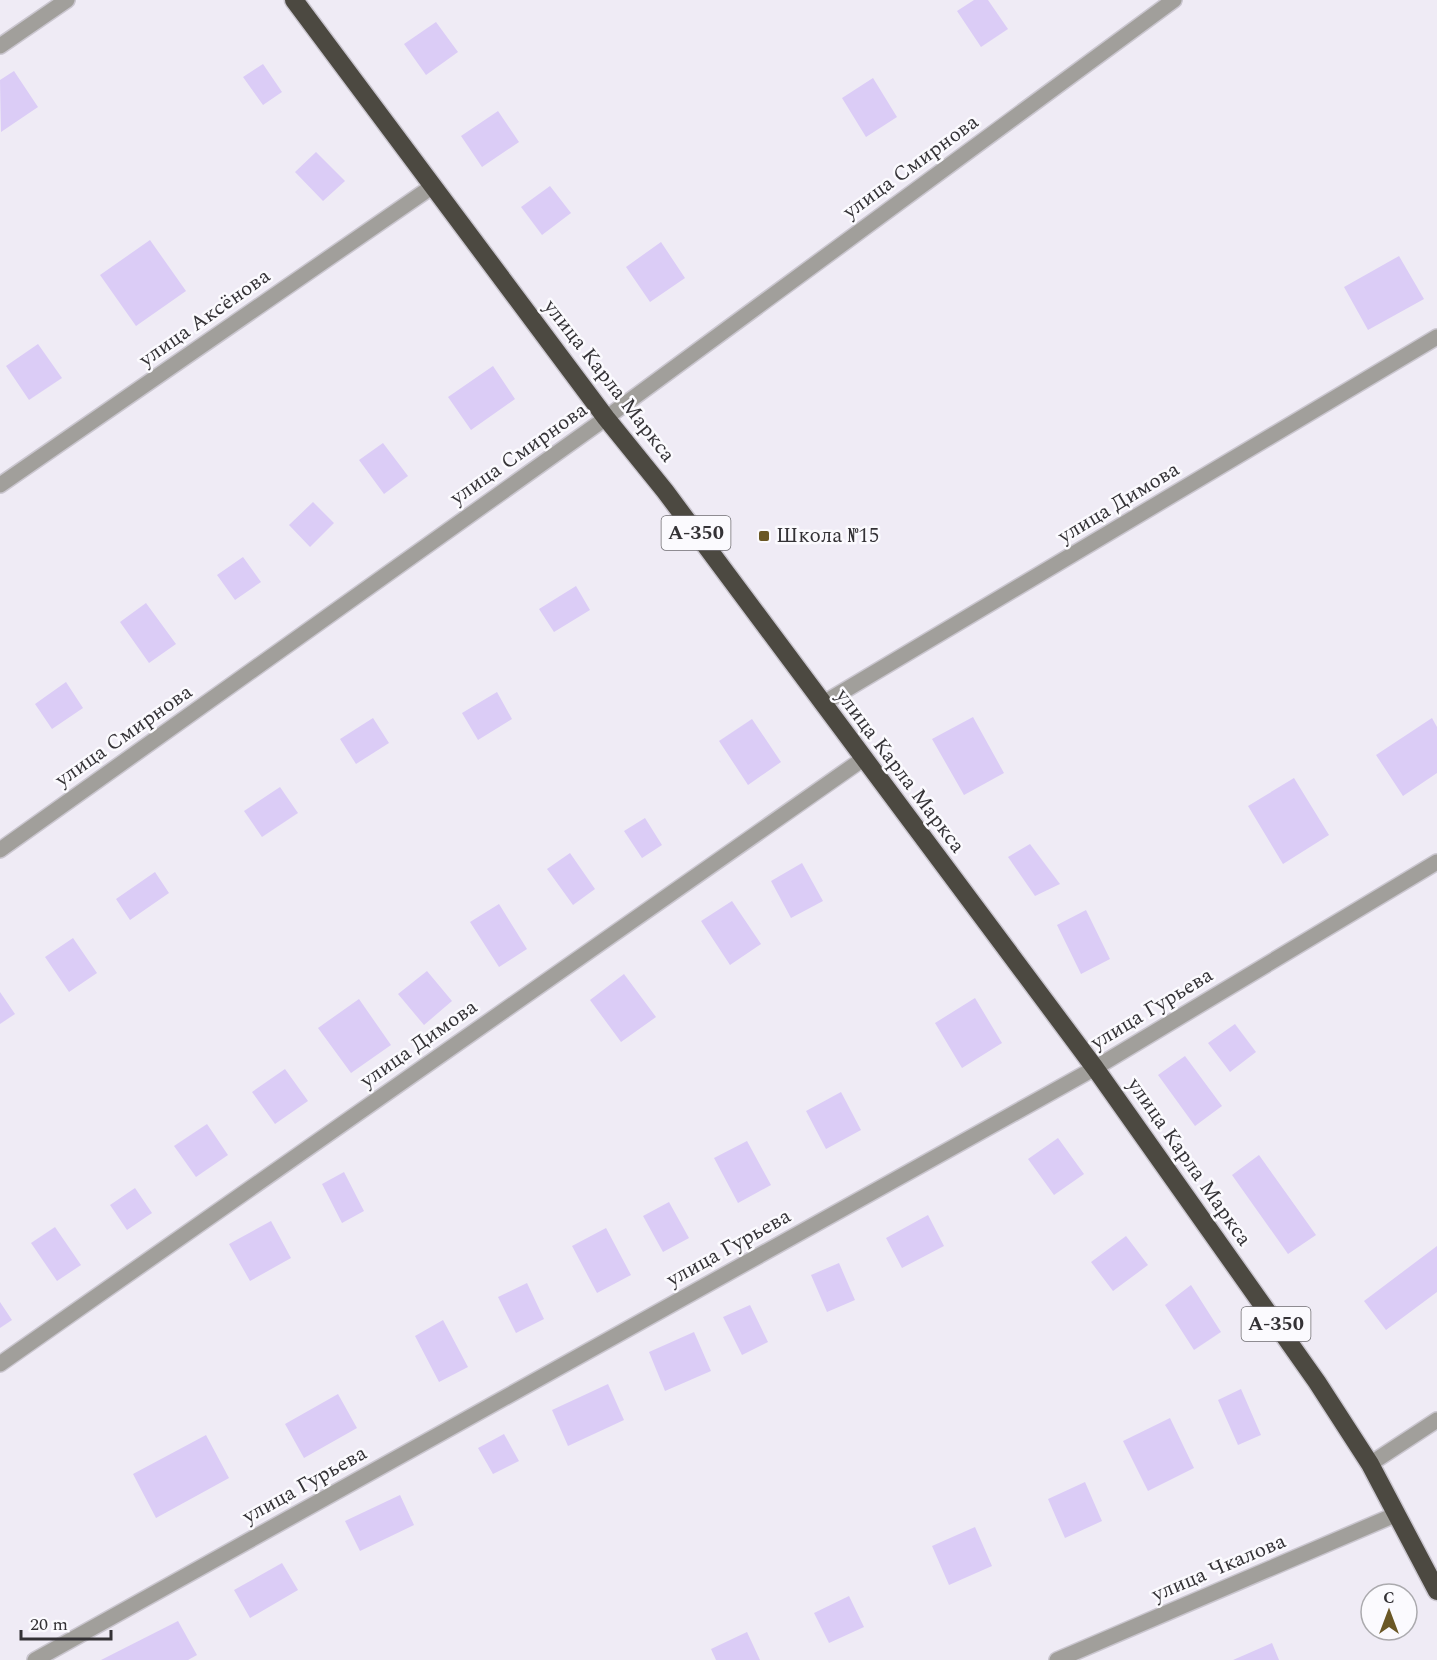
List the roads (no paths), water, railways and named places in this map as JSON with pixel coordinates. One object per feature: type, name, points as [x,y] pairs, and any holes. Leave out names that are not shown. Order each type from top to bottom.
[{"type":"highway","name":"улица Карла Маркса","points":[[294,0],[606,418],[665,491],[1095,1068],[1317,1382],[1370,1464],[1437,1591]]},
{"type":"street","points":[[0,46],[67,0]]},
{"type":"street","name":"улица Смирнова","points":[[0,850],[606,418],[1174,0]]},
{"type":"street","name":"улица Аксёнова","points":[[0,485],[433,186]]},
{"type":"street","name":"улица Димова","points":[[822,704],[1437,337]]},
{"type":"street","name":"улица Димова","points":[[0,1364],[863,759]]},
{"type":"street","name":"улица Гурьева","points":[[35,1660],[1095,1068],[1437,862]]},
{"type":"street","points":[[1370,1464],[1437,1420]]},
{"type":"street","name":"улица Чкалова","points":[[1057,1660],[1397,1514]]},
{"type":"place","name":"Школа №15","points":[[764,536]]}]
